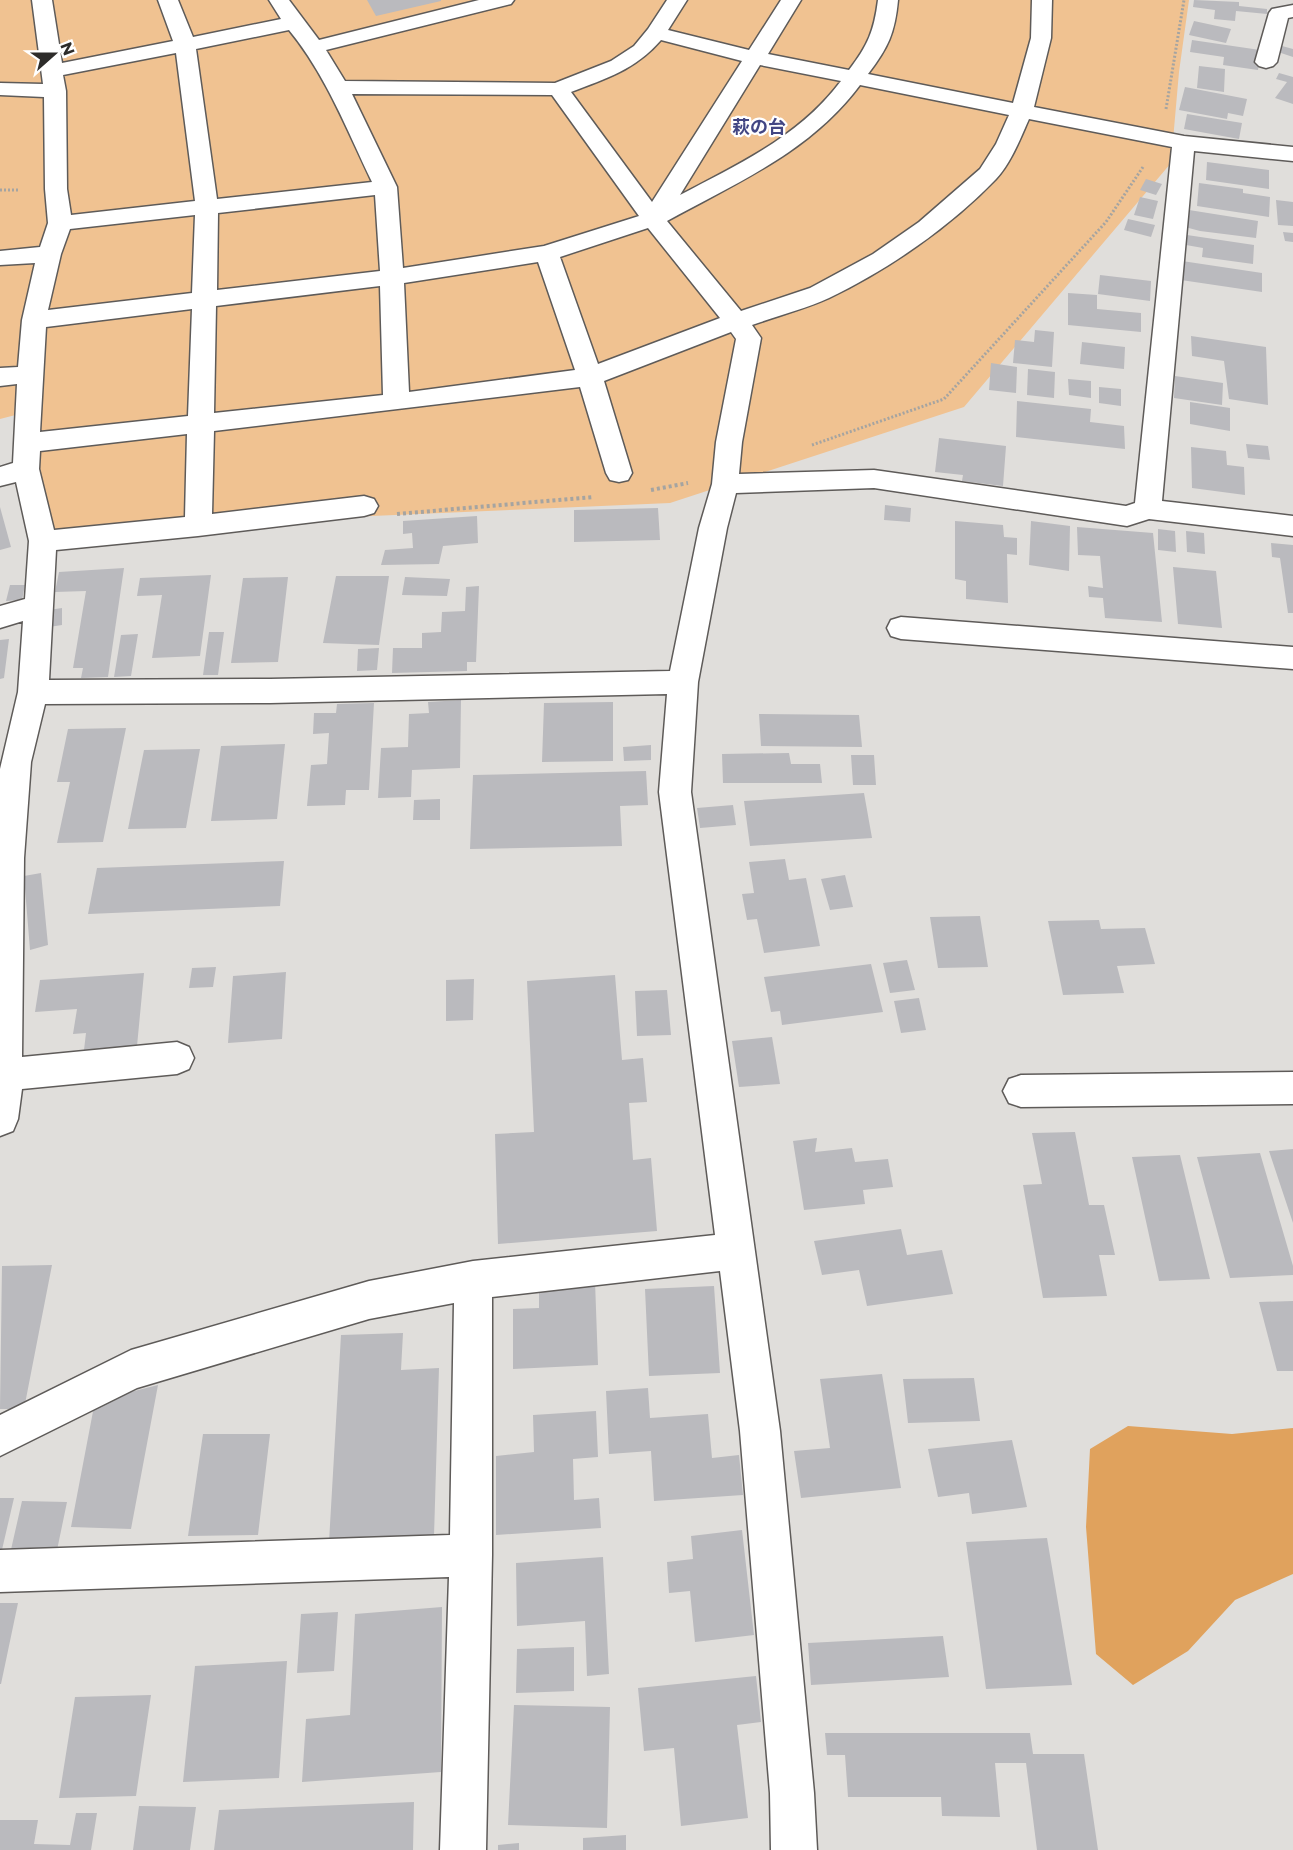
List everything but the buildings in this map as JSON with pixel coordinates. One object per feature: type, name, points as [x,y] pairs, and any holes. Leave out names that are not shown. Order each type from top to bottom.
[{"type":"street","points":[[0,1119],[4,1075],[4,859],[16,762],[33,692],[43,541],[26,456],[30,374],[34,320],[48,254],[60,223],[56,189],[53,81],[42,0]]},
{"type":"street","points":[[168,0],[185,44],[207,207],[198,526]]},
{"type":"street","points":[[279,0],[314,47],[338,87],[386,187],[392,277],[396,402]]},
{"type":"street","points":[[314,47],[504,0]]},
{"type":"street","points":[[338,87],[558,89],[619,66],[641,50],[656,33],[677,0]]},
{"type":"street","points":[[653,219],[791,0]]},
{"type":"street","points":[[34,320],[392,277],[548,253],[653,219],[729,180],[796,139],[837,101],[857,78],[876,50],[885,26],[888,0]]},
{"type":"street","points":[[0,477],[26,456],[202,424],[590,377],[737,321],[819,293],[881,259],[927,227],[989,173],[1007,144],[1022,110],[1041,38],[1042,0]]},
{"type":"street","points":[[1266,62],[1279,13],[1293,11]]},
{"type":"street","points":[[0,89],[53,81],[185,44],[294,23]]},
{"type":"street","points":[[656,33],[755,58],[1173,141],[1293,154]]},
{"type":"street","points":[[558,89],[653,219],[749,338],[729,442],[725,480],[712,528],[683,682],[675,792],[760,1431],[792,1793],[794,1850]]},
{"type":"street","points":[[1148,509],[1173,141]]},
{"type":"street","points":[[60,223],[386,187]]},
{"type":"street","points":[[548,253],[590,377],[619,473]]},
{"type":"street","points":[[0,258],[48,254]]},
{"type":"street","points":[[0,377],[30,374]]},
{"type":"street","points":[[725,480],[874,479],[1127,516],[1148,509],[1293,526]]},
{"type":"street","points":[[43,541],[198,526],[364,506]]},
{"type":"street","points":[[0,617],[38,606]]},
{"type":"street","points":[[901,628],[1293,658]]},
{"type":"street","points":[[33,692],[282,691],[683,682]]},
{"type":"street","points":[[4,1075],[177,1058]]},
{"type":"street","points":[[1021,1091],[1293,1088]]},
{"type":"street","points":[[0,1436],[131,1371],[369,1300],[473,1280],[735,1251]]},
{"type":"street","points":[[463,1850],[471,1555],[473,1280]]},
{"type":"street","points":[[0,1570],[471,1555]]},
{"type":"path","points":[[802,448],[944,399],[1106,222],[1173,141],[1184,0]]},
{"type":"path","points":[[650,490],[725,480]]},
{"type":"path","points":[[394,514],[543,503],[603,495]]},
{"type":"shaded area","points":[[0,0],[1189,0],[1179,72],[1171,163],[964,407],[670,503],[349,517],[43,541],[27,412],[0,419]]},
{"type":"shaded area","points":[[1128,1426],[1232,1434],[1293,1428],[1293,1574],[1235,1600],[1188,1651],[1133,1685],[1096,1654],[1086,1527],[1090,1449]]},
{"type":"district","name":"萩の台","points":[[759,127]]}]
